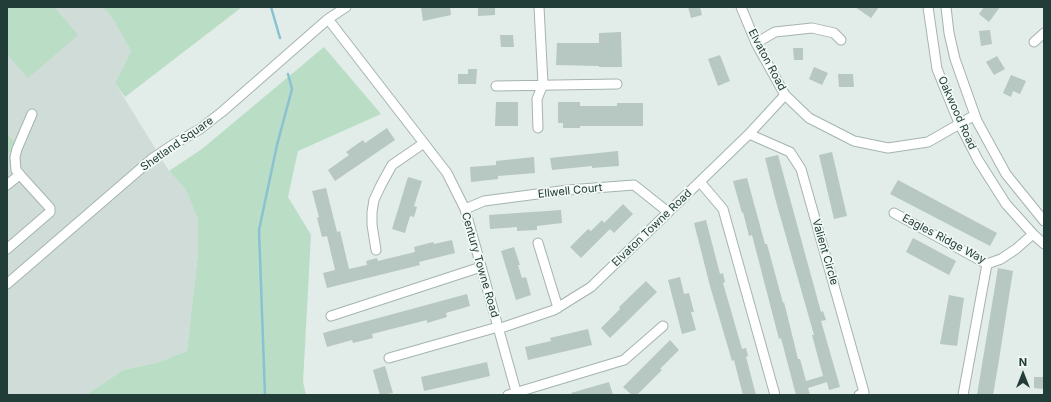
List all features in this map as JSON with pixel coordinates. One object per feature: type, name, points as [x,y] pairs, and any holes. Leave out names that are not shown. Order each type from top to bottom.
[{"type":"street","name":"Shetland Square","points":[[7,284],[152,158],[206,124],[328,19],[346,7]]},
{"type":"street","points":[[538,128],[537,99],[543,84],[539,7]]},
{"type":"street","name":"Elvaton Road","points":[[742,7],[756,43],[785,95],[809,118],[854,141],[888,148],[928,142],[975,115]]},
{"type":"street","name":"Oakwood Road","points":[[928,7],[937,69],[959,123],[978,160],[1006,204],[1044,244]]},
{"type":"street","name":"Oakwood Road","points":[[946,7],[948,33],[955,59],[975,115],[1006,174],[1044,221]]},
{"type":"street","name":"Century Towne Road","points":[[328,19],[447,173],[465,209],[498,328],[514,394]]},
{"type":"street","points":[[756,43],[775,32],[812,28],[834,33],[841,40]]},
{"type":"street","points":[[1034,42],[1044,33]]},
{"type":"street","points":[[496,86],[543,84],[617,84]]},
{"type":"street","name":"Elvaton Towne Road","points":[[389,358],[498,328],[558,308],[591,287],[750,134],[785,95]]},
{"type":"street","points":[[7,248],[50,212],[50,208],[16,170],[14,157],[32,114]]},
{"type":"street","name":"Valient Circle","points":[[750,134],[790,152],[801,169],[864,392],[859,395]]},
{"type":"street","points":[[376,250],[372,225],[374,200],[392,165],[424,144]]},
{"type":"street","points":[[7,185],[18,176],[21,176]]},
{"type":"street","points":[[700,182],[723,210],[775,395]]},
{"type":"street","name":"Ellwell Court","points":[[465,209],[484,201],[568,190],[634,185],[668,212]]},
{"type":"street","name":"Eagles Ridge Way","points":[[894,213],[987,264],[1002,259],[1033,234]]},
{"type":"street","points":[[538,243],[558,308]]},
{"type":"street","points":[[963,395],[987,264]]},
{"type":"street","points":[[331,316],[481,267]]},
{"type":"street","points":[[514,394],[624,360],[663,326]]},
{"type":"shaded area","points":[[7,7],[103,7],[113,19],[131,51],[115,83],[169,171],[185,188],[198,220],[198,254],[187,351],[160,362],[123,370],[86,395],[7,395]]},
{"type":"green space","points":[[7,7],[54,7],[78,35],[28,78],[7,54]]},
{"type":"green space","points":[[103,7],[242,7],[125,97],[115,83],[131,51],[113,19]]},
{"type":"green space","points":[[324,47],[381,114],[298,151],[288,197],[311,235],[303,382],[306,395],[86,395],[123,370],[160,362],[187,351],[198,254],[198,220],[185,188],[169,171],[202,149]]},
{"type":"green space","points":[[7,134],[16,144],[7,155]]},
{"type":"building","points":[[421,7],[450,7],[451,15],[423,21]]},
{"type":"building","points":[[478,7],[495,7],[495,15],[478,16]]},
{"type":"building","points":[[688,7],[700,7],[702,15],[691,18]]},
{"type":"building","points":[[855,7],[879,7],[871,18]]},
{"type":"building","points":[[984,7],[1000,7],[989,22],[979,14]]},
{"type":"building","points":[[990,30],[992,44],[981,46],[979,31]]},
{"type":"building","points":[[621,32],[622,67],[556,65],[557,43],[599,43],[599,33]]},
{"type":"building","points":[[500,35],[513,35],[514,47],[501,47]]},
{"type":"building","points":[[793,48],[803,48],[803,60],[794,60]]},
{"type":"building","points":[[720,55],[730,81],[718,86],[708,59]]},
{"type":"building","points":[[997,56],[1005,69],[994,75],[986,62]]},
{"type":"building","points":[[814,67],[828,73],[822,85],[809,79]]},
{"type":"building","points":[[468,69],[477,69],[476,84],[458,84],[458,74],[468,74]]},
{"type":"building","points":[[838,74],[853,74],[854,87],[839,87]]},
{"type":"building","points":[[1011,75],[1026,81],[1020,94],[1013,91],[1011,97],[1003,93]]},
{"type":"building","points":[[496,102],[518,102],[518,126],[495,126]]},
{"type":"building","points":[[558,102],[580,102],[580,106],[617,106],[617,103],[643,103],[643,126],[580,126],[580,128],[563,128],[563,123],[558,123]]},
{"type":"building","points":[[387,128],[395,140],[335,181],[328,170],[349,155],[346,152],[363,140],[365,143]]},
{"type":"building","points":[[618,151],[619,166],[592,168],[592,166],[552,170],[550,158]]},
{"type":"building","points":[[832,152],[847,216],[834,219],[819,155]]},
{"type":"building","points":[[778,155],[821,312],[823,311],[826,320],[821,321],[840,387],[829,390],[827,382],[808,388],[810,395],[796,395],[781,338],[779,339],[752,235],[749,236],[733,181],[747,178],[765,244],[767,244],[783,303],[784,302],[798,359],[800,359],[806,381],[823,376],[812,335],[814,335],[765,158]]},
{"type":"building","points":[[534,157],[535,173],[498,176],[498,179],[471,182],[470,167],[496,165],[496,161]]},
{"type":"building","points":[[408,177],[422,181],[414,206],[417,207],[414,217],[410,216],[405,233],[392,229]]},
{"type":"building","points":[[898,180],[997,233],[990,246],[890,194]]},
{"type":"building","points":[[326,188],[337,232],[340,231],[349,269],[367,265],[366,261],[377,258],[378,261],[415,252],[414,247],[433,242],[434,244],[452,240],[455,253],[419,262],[420,265],[327,288],[323,273],[335,270],[327,236],[322,237],[317,218],[319,217],[312,191]]},
{"type":"building","points":[[623,204],[633,214],[614,233],[610,229],[581,258],[570,247],[588,229],[591,231],[602,220],[604,223]]},
{"type":"building","points":[[561,210],[562,223],[537,226],[537,230],[517,231],[517,227],[490,229],[489,215]]},
{"type":"building","points":[[706,220],[720,274],[723,273],[725,282],[723,283],[742,349],[746,348],[748,356],[746,357],[756,395],[743,395],[734,360],[732,361],[710,286],[694,223]]},
{"type":"building","points":[[913,238],[956,261],[949,275],[906,252]]},
{"type":"building","points":[[514,247],[520,265],[518,265],[522,278],[526,277],[531,295],[516,300],[501,251]]},
{"type":"building","points":[[998,268],[1013,271],[998,366],[993,395],[977,395]]},
{"type":"building","points":[[680,277],[684,294],[689,293],[694,312],[691,312],[696,330],[682,334],[668,280]]},
{"type":"building","points":[[646,281],[657,292],[610,338],[601,328],[620,309],[619,307]]},
{"type":"building","points":[[467,294],[470,306],[446,313],[447,317],[427,323],[427,320],[372,334],[373,338],[353,343],[352,340],[327,347],[323,333]]},
{"type":"building","points":[[949,295],[964,298],[957,346],[940,344]]},
{"type":"building","points":[[588,329],[592,345],[528,360],[525,347],[551,341],[550,338]]},
{"type":"building","points":[[670,340],[679,350],[660,369],[662,370],[637,395],[632,395],[623,387]]},
{"type":"building","points":[[487,362],[490,376],[424,391],[421,377]]},
{"type":"building","points":[[385,366],[393,393],[380,395],[373,370]]},
{"type":"building","points":[[1034,377],[1044,377],[1044,389],[1034,388]]},
{"type":"building","points":[[609,382],[613,395],[572,395],[571,393]]},
{"type":"waterway","points":[[271,7],[280,38]]},
{"type":"waterway","points":[[265,395],[259,230],[277,145],[292,89],[288,74]]}]
